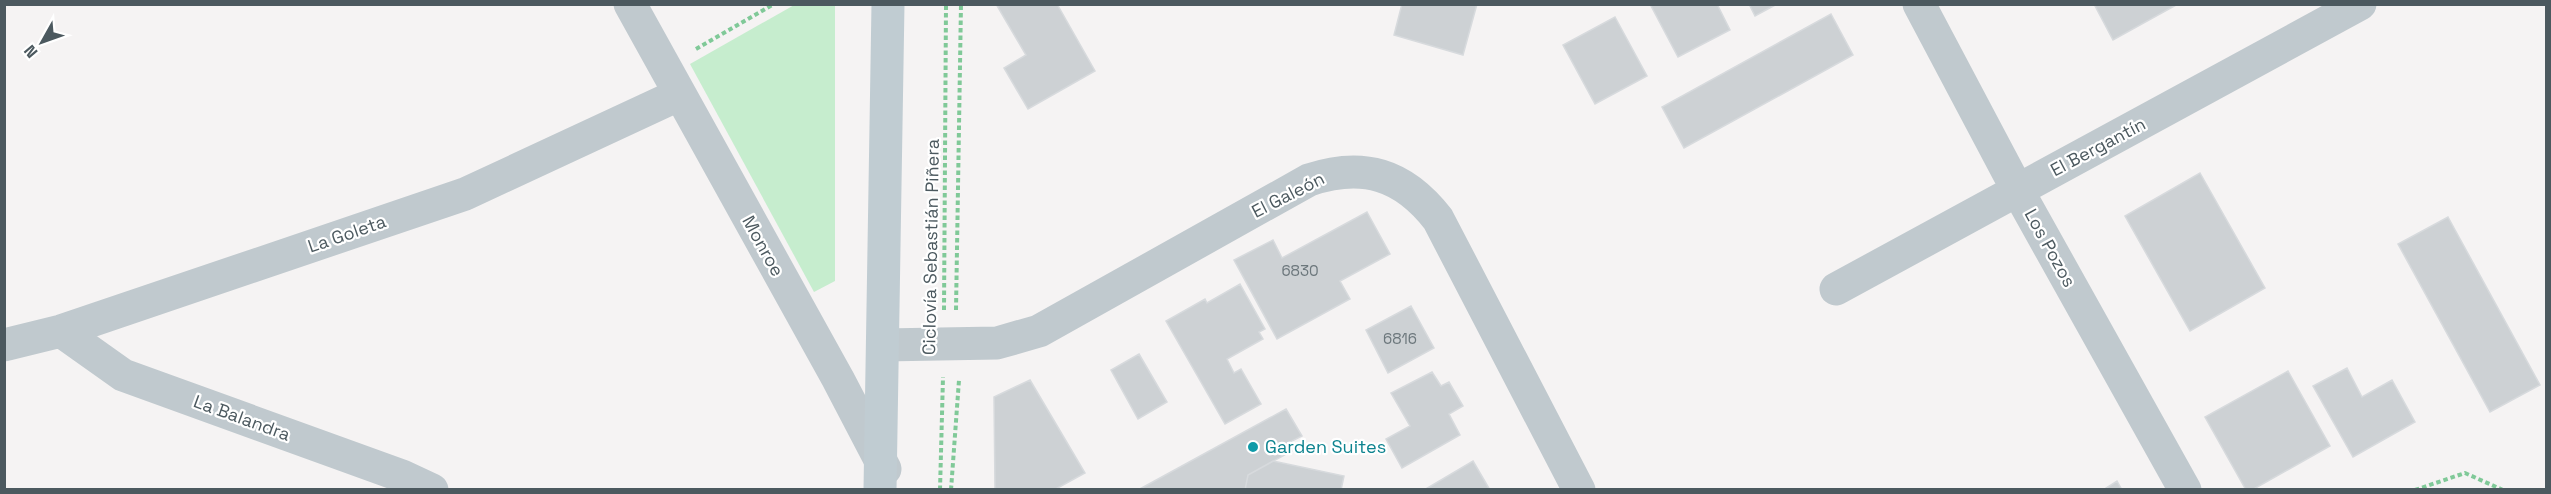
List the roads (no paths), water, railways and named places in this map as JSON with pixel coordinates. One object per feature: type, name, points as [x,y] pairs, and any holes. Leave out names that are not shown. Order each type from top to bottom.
[{"type":"main road","points":[[880,475],[888,4]]},
{"type":"street","name":"Monroe","points":[[630,4],[838,379],[880,475],[895,489]]},
{"type":"street","name":"Los Pozos","points":[[1919,4],[2018,190],[2185,489]]},
{"type":"street","name":"El Bergantín","points":[[1836,289],[2360,4]]},
{"type":"street","name":"La Goleta","points":[[4,345],[61,331],[465,194],[671,81]]},
{"type":"street","name":"El Galeón","points":[[882,345],[997,343],[1039,331],[1309,180],[1330,173],[1352,171],[1374,173],[1395,180],[1413,192],[1438,219],[1580,489]]},
{"type":"street","name":"La Balandra","points":[[61,331],[123,375],[402,476],[432,489]]},
{"type":"place","name":"Garden Suites","points":[[1253,447]]}]
